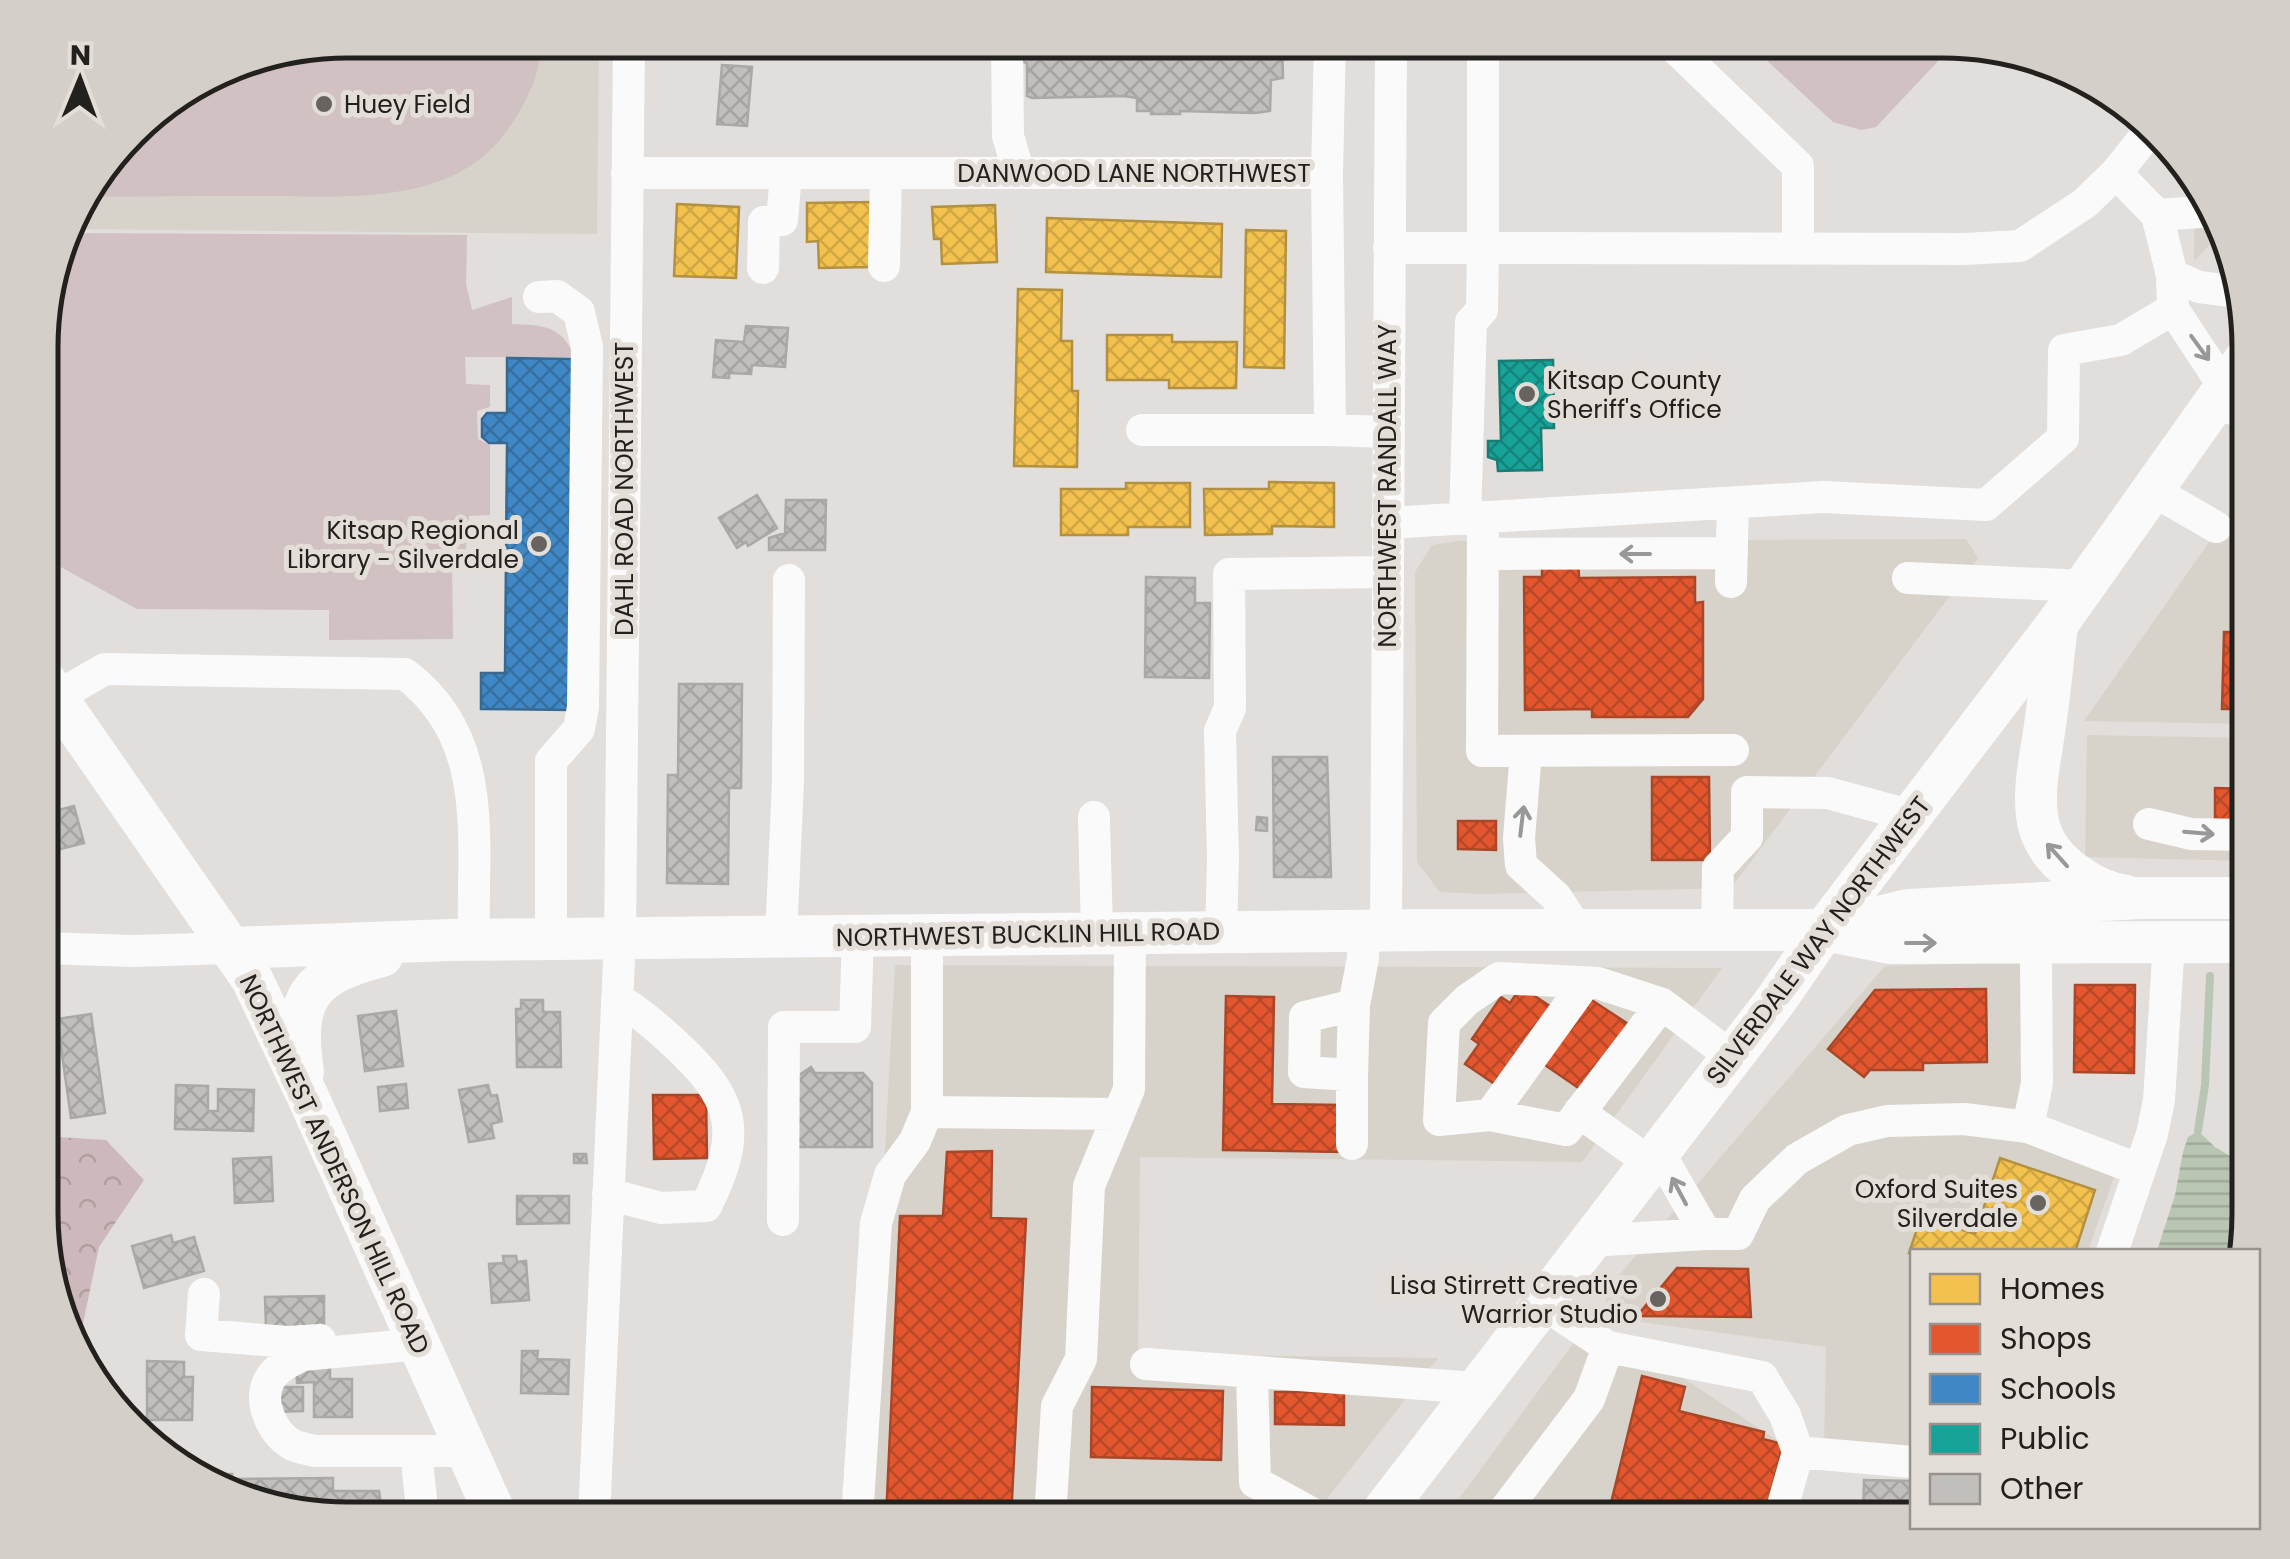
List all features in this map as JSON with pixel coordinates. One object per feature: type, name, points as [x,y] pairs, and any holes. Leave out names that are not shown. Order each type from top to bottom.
[{"type":"main road","name":"SILVERDALE WAY NORTHWEST","points":[[1404,1502],[1477,1388],[1732,1057],[2058,623],[2152,490],[2232,392]]},
{"type":"main road","points":[[2058,623],[2037,794],[2040,829],[2054,855],[2088,882],[2141,898]]},
{"type":"main road","name":"NORTHWEST ANDERSON HILL ROAD","points":[[57,698],[252,980],[490,1501]]},
{"type":"main road","name":"NORTHWEST BUCKLIN HILL ROAD","points":[[1824,930],[1908,910],[2141,898],[2232,898]]},
{"type":"main road","name":"NORTHWEST BUCKLIN HILL ROAD","points":[[2169,942],[2212,910],[2232,902]]},
{"type":"main road","name":"NORTHWEST BUCKLIN HILL ROAD","points":[[232,948],[620,938],[1500,930],[1824,930],[1890,943],[2232,942]]},
{"type":"main road","points":[[308,1097],[300,1023],[314,985],[355,964],[462,941]]},
{"type":"street","name":"DAHL ROAD NORTHWEST","points":[[595,1501],[620,938],[629,58]]},
{"type":"street","points":[[1007,58],[1008,136],[1019,173]]},
{"type":"street","points":[[1328,173],[1330,58]]},
{"type":"street","name":"NORTHWEST RANDALL WAY","points":[[1352,1144],[1354,1005],[1363,958],[1375,932],[1387,572],[1392,58]]},
{"type":"street","points":[[1483,58],[1482,310],[1471,322],[1474,518],[1483,554],[1482,751],[1733,750]]},
{"type":"street","points":[[1687,58],[1798,166],[1798,249]]},
{"type":"street","points":[[1389,248],[2020,246],[2084,203],[2116,174],[2144,138]]},
{"type":"street","points":[[884,266],[886,173]]},
{"type":"street","name":"DANWOOD LANE NORTHWEST","points":[[626,174],[1328,173],[1330,430]]},
{"type":"street","points":[[764,268],[764,222],[782,220],[786,174]]},
{"type":"street","points":[[2116,174],[2156,215],[2172,276],[2174,309],[2232,387]]},
{"type":"street","points":[[2156,215],[2200,213]]},
{"type":"street","points":[[2172,276],[2198,288],[2227,291]]},
{"type":"street","points":[[540,297],[557,296],[580,312],[586,347],[583,707],[579,728],[551,761],[551,940]]},
{"type":"street","points":[[1387,523],[1824,497],[1986,505],[2064,438],[2064,350],[2121,340],[2174,309]]},
{"type":"street","points":[[1142,430],[1388,432]]},
{"type":"street","points":[[2152,490],[2216,528]]},
{"type":"street","points":[[1483,554],[1732,568],[1733,503]]},
{"type":"street","points":[[1221,933],[1220,731],[1230,708],[1230,574],[1387,572]]},
{"type":"street","points":[[1908,578],[2084,586]]},
{"type":"street","points":[[781,936],[788,781],[789,580]]},
{"type":"street","points":[[57,684],[105,668],[405,674],[428,690],[446,715],[471,778],[462,941]]},
{"type":"street","points":[[1526,752],[1521,865],[1556,897],[1578,932]]},
{"type":"street","points":[[1717,931],[1718,868],[1747,837],[1747,792],[1828,793],[1912,816]]},
{"type":"street","points":[[1051,1501],[1056,1406],[1080,1360],[1089,1186],[1128,1089],[1114,933],[1094,817]]},
{"type":"street","points":[[2149,824],[2191,834],[2232,835]]},
{"type":"street","points":[[1499,978],[1500,930]]},
{"type":"street","points":[[782,1220],[784,1027],[855,1026],[858,936]]},
{"type":"street","points":[[858,1501],[876,1223],[890,1175],[915,1141],[927,1112],[926,936]]},
{"type":"street","points":[[2113,1249],[2159,1100],[2169,942]]},
{"type":"street","points":[[58,949],[232,948]]},
{"type":"street","points":[[2028,1127],[2037,1083],[2036,956]]},
{"type":"street","points":[[1662,1004],[1566,1130],[1490,1114],[1439,1120],[1444,1023],[1467,1000],[1499,978],[1598,984],[1662,1004],[1732,1057]]},
{"type":"street","points":[[1490,1114],[1585,983]]},
{"type":"street","points":[[608,1194],[661,1208],[706,1206],[728,1150],[726,1114],[713,1082],[647,1016],[617,998]]},
{"type":"street","points":[[1352,1075],[1304,1072],[1305,1017],[1354,1005]]},
{"type":"street","points":[[927,1112],[1118,1114]]},
{"type":"street","points":[[1579,1112],[1653,1157],[1706,1234]]},
{"type":"street","points":[[1589,1241],[1738,1234],[1755,1200],[1797,1159],[1848,1130],[1887,1121],[1964,1119],[2028,1127],[2140,1170]]},
{"type":"street","points":[[204,1294],[202,1335],[288,1342],[416,1335]]},
{"type":"street","points":[[1542,1303],[1608,1347],[1762,1377],[1785,1415],[1798,1452],[1784,1502]]},
{"type":"street","points":[[416,1335],[303,1355],[286,1363],[270,1379],[267,1412],[275,1429],[292,1444],[315,1451],[468,1451]]},
{"type":"street","points":[[1511,1502],[1589,1399],[1608,1347]]},
{"type":"street","points":[[1146,1364],[1477,1388]]},
{"type":"street","points":[[1252,1374],[1256,1482],[1265,1502]]},
{"type":"street","points":[[1798,1452],[1910,1462]]},
{"type":"street","points":[[418,1471],[421,1501]]},
{"type":"shaded area","points":[[346,58],[599,58],[597,234],[82,229],[106,186],[156,129],[202,96],[253,73],[290,63]]},
{"type":"shaded area","name":"Huey Field","points":[[346,58],[540,58],[533,85],[511,125],[488,152],[462,171],[432,184],[401,191],[333,196],[99,197],[129,156],[156,129],[202,96],[253,73],[290,63]]},
{"type":"shaded area","points":[[1764,58],[1941,58],[1876,127],[1861,130],[1833,122]]},
{"type":"shaded area","points":[[2195,203],[2212,242],[2194,261]]},
{"type":"shaded area","points":[[80,233],[467,235],[466,284],[472,310],[512,297],[512,324],[550,329],[569,347],[574,357],[465,357],[466,384],[490,385],[490,407],[477,411],[478,439],[490,445],[490,515],[469,516],[465,558],[452,559],[453,639],[329,640],[329,610],[137,609],[57,565],[57,346],[63,290]]},
{"type":"shaded area","points":[[2232,509],[2232,724],[2084,721]]},
{"type":"shaded area","points":[[1966,539],[1978,558],[1731,888],[1440,892],[1417,862],[1415,572],[1432,545],[1459,541]]},
{"type":"shaded area","points":[[2087,735],[2232,738],[2232,861],[2085,857]]},
{"type":"shaded area","points":[[2020,962],[2024,1132],[2118,1166],[2089,1249],[1910,1249],[1910,1448],[1824,1446],[1826,1347],[1618,1319],[1602,1295],[1885,966]]},
{"type":"shaded area","points":[[895,965],[1722,968],[1582,1162],[1140,1157],[1138,1354],[1438,1358],[1325,1502],[866,1501]]},
{"type":"shaded area","points":[[2198,1131],[2232,1157],[2230,1249],[2158,1249],[2188,1137]]},
{"type":"shaded area","points":[[1592,1318],[1783,1444],[1771,1502],[1457,1502]]},
{"type":"green space","points":[[58,1137],[106,1140],[144,1180],[99,1247],[84,1333],[67,1287],[58,1232]]},
{"type":"building: Homes","points":[[873,202],[873,267],[819,268],[818,241],[807,242],[807,203]]},
{"type":"building: Homes","points":[[677,204],[739,207],[736,278],[674,276]]},
{"type":"building: Homes","points":[[995,205],[997,262],[942,264],[941,239],[934,239],[932,207]]},
{"type":"building: Homes","points":[[1047,218],[1222,224],[1221,277],[1046,272]]},
{"type":"building: Homes","points":[[1246,230],[1286,231],[1284,368],[1244,367]]},
{"type":"building: Homes","points":[[1018,289],[1062,290],[1061,341],[1072,341],[1072,391],[1078,391],[1077,467],[1014,466]]},
{"type":"building: Homes","points":[[1107,335],[1172,335],[1172,342],[1237,342],[1236,388],[1169,388],[1169,380],[1107,380]]},
{"type":"building: Homes","points":[[1269,482],[1334,483],[1334,527],[1272,526],[1272,534],[1205,535],[1204,489],[1269,489]]},
{"type":"building: Homes","points":[[1126,483],[1190,483],[1190,527],[1128,527],[1128,535],[1061,535],[1061,489],[1126,489]]},
{"type":"building: Homes","name":"Oxford Suites Silverdale","points":[[2000,1158],[2095,1190],[2076,1249],[1910,1249],[1921,1217],[1975,1234]]},
{"type":"building: Shops","points":[[1542,555],[1578,555],[1579,578],[1695,577],[1695,603],[1703,602],[1703,699],[1688,717],[1592,717],[1592,709],[1525,710],[1524,577],[1542,577]]},
{"type":"building: Shops","points":[[2224,632],[2232,632],[2232,709],[2222,709]]},
{"type":"building: Shops","points":[[1652,777],[1709,777],[1710,860],[1652,860]]},
{"type":"building: Shops","points":[[2215,788],[2232,788],[2232,828],[2215,828]]},
{"type":"building: Shops","points":[[1458,821],[1496,821],[1496,850],[1458,849]]},
{"type":"building: Shops","points":[[2075,985],[2135,985],[2134,1073],[2074,1072]]},
{"type":"building: Shops","points":[[1521,987],[1556,1010],[1502,1089],[1465,1064],[1479,1044],[1472,1039],[1501,997],[1510,1003]]},
{"type":"building: Shops","points":[[1986,989],[1987,1062],[1923,1063],[1923,1070],[1870,1070],[1864,1077],[1828,1049],[1875,990]]},
{"type":"building: Shops","points":[[1226,996],[1274,997],[1272,1104],[1344,1105],[1343,1152],[1223,1150]]},
{"type":"building: Shops","points":[[1587,997],[1642,1033],[1596,1100],[1542,1063]]},
{"type":"building: Shops","points":[[653,1095],[706,1095],[707,1158],[654,1159]]},
{"type":"building: Shops","points":[[992,1151],[991,1218],[1026,1219],[1012,1501],[887,1501],[900,1216],[943,1216],[947,1152]]},
{"type":"building: Shops","points":[[1677,1268],[1748,1269],[1751,1317],[1637,1316]]},
{"type":"building: Shops","points":[[1642,1376],[1685,1387],[1679,1411],[1764,1432],[1763,1439],[1783,1444],[1768,1502],[1611,1502]]},
{"type":"building: Shops","points":[[1092,1387],[1223,1391],[1221,1460],[1091,1457]]},
{"type":"building: Shops","points":[[1275,1392],[1344,1392],[1344,1425],[1275,1424]]},
{"type":"building: Schools","name":"Kitsap Regional Library - Silverdale","points":[[507,358],[574,359],[571,710],[481,709],[481,673],[505,673],[507,443],[489,443],[482,437],[482,419],[487,413],[507,413]]},
{"type":"building: Public","name":"Kitsap County Sheriff's Office","points":[[1553,360],[1554,428],[1541,428],[1542,470],[1498,471],[1497,460],[1488,457],[1488,441],[1501,441],[1499,361]]},
{"type":"building: Other","points":[[1023,58],[1282,58],[1283,78],[1271,80],[1270,111],[1151,114],[1137,111],[1137,98],[1124,96],[1027,96],[1027,63]]},
{"type":"building: Other","points":[[722,65],[752,67],[747,126],[717,124]]},
{"type":"building: Other","points":[[746,326],[788,328],[785,367],[752,365],[751,374],[713,377],[716,340],[744,342]]},
{"type":"building: Other","points":[[757,495],[777,528],[748,546],[746,542],[737,548],[719,518]]},
{"type":"building: Other","points":[[786,500],[826,500],[825,550],[769,550],[769,538],[785,533]]},
{"type":"building: Other","points":[[1146,577],[1195,578],[1195,603],[1210,603],[1209,678],[1145,677]]},
{"type":"building: Other","points":[[679,684],[742,684],[741,788],[729,788],[728,884],[667,883],[668,775],[678,775]]},
{"type":"building: Other","points":[[1273,757],[1327,757],[1331,877],[1274,877]]},
{"type":"building: Other","points":[[74,806],[84,843],[58,850],[58,810]]},
{"type":"building: Other","points":[[1257,817],[1267,818],[1267,831],[1256,830]]},
{"type":"building: Other","points":[[521,1000],[543,1000],[543,1012],[560,1012],[561,1067],[517,1067],[516,1009],[521,1009]]},
{"type":"building: Other","points":[[396,1011],[403,1066],[365,1071],[358,1016]]},
{"type":"building: Other","points":[[91,1014],[105,1113],[71,1118],[58,1019]]},
{"type":"building: Other","points":[[811,1067],[815,1073],[863,1073],[872,1083],[872,1147],[798,1147],[792,1080]]},
{"type":"building: Other","points":[[406,1084],[408,1108],[380,1111],[378,1087]]},
{"type":"building: Other","points":[[176,1085],[208,1086],[208,1111],[218,1111],[218,1089],[254,1090],[253,1131],[175,1129]]},
{"type":"building: Other","points":[[488,1085],[491,1096],[497,1095],[502,1121],[491,1124],[494,1138],[469,1142],[459,1090]]},
{"type":"building: Other","points":[[574,1154],[586,1154],[587,1163],[574,1163]]},
{"type":"building: Other","points":[[271,1157],[273,1201],[235,1203],[233,1159]]},
{"type":"building: Other","points":[[517,1196],[569,1196],[569,1223],[517,1224]]},
{"type":"building: Other","points":[[171,1235],[173,1243],[194,1237],[204,1271],[144,1288],[132,1246]]},
{"type":"building: Other","points":[[503,1256],[526,1261],[529,1300],[492,1303],[489,1264],[504,1263]]},
{"type":"building: Other","points":[[324,1296],[324,1328],[266,1328],[265,1297]]},
{"type":"building: Other","points":[[522,1351],[538,1351],[537,1359],[569,1360],[568,1394],[521,1393]]},
{"type":"building: Other","points":[[147,1361],[184,1362],[184,1377],[193,1377],[192,1420],[147,1420]]},
{"type":"building: Other","points":[[330,1361],[330,1379],[352,1379],[352,1417],[314,1417],[314,1382],[297,1383],[296,1362]]},
{"type":"building: Other","points":[[275,1387],[303,1387],[303,1411],[275,1412]]},
{"type":"building: Other","points":[[333,1478],[333,1491],[379,1491],[380,1501],[290,1496],[236,1479]]},
{"type":"building: Other","points":[[1864,1480],[1910,1481],[1910,1502],[1863,1502]]},
{"type":"waterway","points":[[2198,1131],[2205,1085],[2210,976]]},
{"type":"place","name":"Huey Field","points":[[324,104]]},
{"type":"place","name":"Kitsap County Sheriff's Office","points":[[1527,394]]},
{"type":"place","name":"Kitsap Regional Library - Silverdale","points":[[539,544]]},
{"type":"place","name":"Oxford Suites Silverdale","points":[[2038,1203]]},
{"type":"place","name":"Lisa Stirrett Creative Warrior Studio","points":[[1658,1299]]}]
